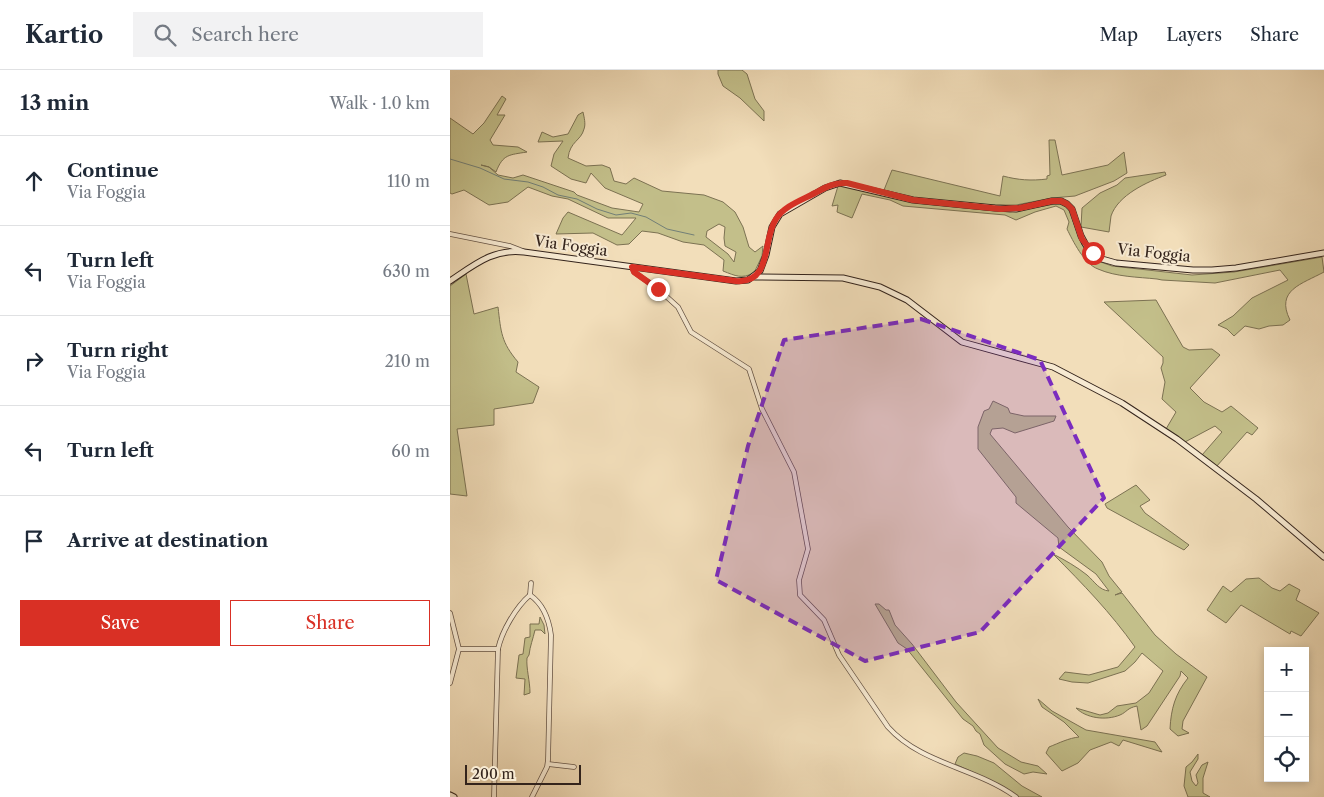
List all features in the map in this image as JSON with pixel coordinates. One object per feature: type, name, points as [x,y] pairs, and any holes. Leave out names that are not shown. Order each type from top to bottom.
[{"type":"main road","name":"Via Foggia","points":[[450,280],[483,259],[506,251],[745,281],[753,278],[760,271],[772,227],[778,216],[787,208],[830,185],[840,183],[847,183],[922,201],[1001,209],[1020,208],[1052,201],[1061,201],[1072,209],[1081,236],[1087,247],[1102,259],[1116,263],[1212,270],[1236,268],[1324,253]]},
{"type":"main road","points":[[763,264],[765,274]]},
{"type":"main road","points":[[760,271],[774,277],[844,278],[880,287],[907,300],[962,342],[1011,354],[1061,371],[1122,403],[1177,440],[1256,500],[1324,557]]},
{"type":"main road","points":[[753,278],[765,274]]},
{"type":"main road","points":[[450,795],[454,797]]},
{"type":"street","points":[[450,234],[510,246],[524,252]]},
{"type":"street","points":[[632,267],[634,272],[651,283],[678,307],[691,332],[749,369],[762,409],[794,472],[808,549],[799,580],[800,595],[824,620],[839,655],[888,727],[910,746],[980,778],[1016,797]]},
{"type":"street","points":[[494,797],[498,649],[504,629],[530,595],[531,583]]},
{"type":"street","points":[[530,595],[544,612],[550,635],[548,764],[532,797]]},
{"type":"street","points":[[450,613],[460,649],[450,682]]},
{"type":"street","points":[[460,649],[498,649]]},
{"type":"street","points":[[548,764],[574,767]]},
{"type":"highlighted area","points":[[921,319],[1040,360],[1104,498],[980,632],[865,661],[716,580],[748,446],[784,340]]},
{"type":"shaded area","points":[[718,70],[742,70],[747,74],[755,99],[764,111],[764,121],[740,98],[723,86]]},
{"type":"shaded area","points":[[502,96],[506,99],[497,115],[505,115],[490,140],[493,145],[518,147],[527,152],[507,156],[501,162],[496,172],[489,167],[498,175],[513,178],[523,175],[574,192],[577,195],[612,208],[639,212],[643,204],[605,188],[591,173],[586,183],[571,179],[551,166],[554,154],[563,141],[538,142],[542,132],[553,137],[568,134],[578,115],[583,112],[585,123],[583,133],[571,148],[568,158],[586,166],[602,165],[610,168],[614,181],[626,184],[634,178],[662,191],[704,195],[723,202],[735,212],[743,227],[749,247],[755,252],[763,246],[762,256],[754,273],[739,276],[723,271],[724,260],[704,245],[683,242],[658,233],[642,231],[629,244],[617,245],[593,233],[556,234],[563,218],[568,212],[622,235],[636,218],[608,218],[568,199],[552,196],[528,187],[508,202],[489,205],[464,190],[450,193],[450,118],[473,134],[484,123]],"holes":[[[719,224],[725,227],[725,246],[736,252],[734,262],[728,254],[706,237],[707,231]]]},
{"type":"shaded area","points":[[1049,140],[1055,140],[1062,175],[1108,165],[1124,152],[1127,173],[1114,181],[1075,196],[1016,205],[991,205],[915,198],[884,190],[892,170],[1000,196],[1003,176],[1025,180],[1047,179],[1047,176],[1050,175]]},
{"type":"shaded area","points":[[1165,172],[1166,175],[1134,190],[1120,202],[1111,216],[1109,232],[1081,227],[1082,208],[1100,193],[1117,185],[1125,178]]},
{"type":"shaded area","points":[[838,186],[852,187],[916,203],[985,210],[1010,212],[1062,204],[1068,208],[1082,245],[1098,261],[1112,266],[1192,275],[1234,272],[1322,257],[1324,272],[1293,289],[1288,295],[1286,310],[1290,320],[1283,325],[1259,329],[1245,326],[1234,336],[1227,329],[1218,325],[1233,316],[1252,298],[1288,280],[1280,270],[1215,283],[1120,275],[1105,272],[1088,262],[1072,240],[1067,229],[1069,222],[1064,210],[1056,206],[1016,220],[1005,215],[903,206],[890,200],[862,194],[852,218],[837,212],[838,205],[832,206]]},
{"type":"shaded area","points":[[466,274],[474,314],[498,307],[505,342],[518,362],[516,372],[539,387],[533,403],[494,409],[494,425],[457,429],[467,496],[450,494],[450,286]]},
{"type":"shaded area","points":[[1156,300],[1183,347],[1189,350],[1212,349],[1220,355],[1190,388],[1204,402],[1222,412],[1231,406],[1258,428],[1252,435],[1247,432],[1216,467],[1202,455],[1222,432],[1215,426],[1185,442],[1166,429],[1176,412],[1162,399],[1165,382],[1161,368],[1163,357],[1104,302]]},
{"type":"shaded area","points":[[993,401],[1008,408],[1010,413],[1024,416],[1056,416],[1054,421],[1015,433],[1003,428],[992,429],[990,434],[1068,527],[1102,562],[1109,576],[1122,592],[1115,595],[1122,593],[1155,635],[1176,654],[1207,677],[1183,721],[1182,729],[1189,733],[1178,736],[1170,729],[1174,702],[1188,678],[1181,671],[1180,676],[1147,726],[1141,730],[1137,706],[1120,715],[1108,718],[1090,716],[1076,708],[1100,715],[1108,713],[1117,706],[1136,703],[1149,693],[1163,671],[1142,653],[1125,671],[1088,683],[1059,679],[1065,672],[1089,675],[1118,667],[1135,647],[1096,599],[1053,554],[1079,569],[1100,587],[1109,591],[1096,574],[1059,547],[1058,538],[1016,503],[1016,497],[978,449],[978,427],[984,411],[989,409]]},
{"type":"shaded area","points":[[1136,485],[1150,500],[1140,506],[1145,513],[1189,545],[1184,550],[1107,508],[1105,504]]},
{"type":"shaded area","points":[[1259,578],[1272,588],[1280,591],[1289,584],[1300,590],[1296,600],[1319,613],[1301,636],[1291,631],[1290,634],[1241,605],[1226,623],[1207,610],[1223,586],[1231,592],[1246,579]]},
{"type":"shaded area","points":[[875,604],[879,604],[886,610],[889,610],[895,625],[912,644],[956,702],[998,748],[1021,762],[1038,766],[1047,774],[1033,772],[1024,774],[1005,764],[984,745],[980,734],[963,719],[907,649],[898,643]]},
{"type":"shaded area","points":[[540,617],[544,625],[545,634],[541,630],[535,630],[527,658],[530,693],[524,695],[525,679],[516,678],[519,655],[523,654],[525,638],[530,637],[530,624],[539,624]]},
{"type":"shaded area","points":[[1038,699],[1052,711],[1086,730],[1155,742],[1162,752],[1123,740],[1119,746],[1111,742],[1090,750],[1078,763],[1062,771],[1046,753],[1049,747],[1079,737],[1064,722],[1042,707]]},
{"type":"shaded area","points":[[964,753],[994,763],[1022,786],[1042,797],[1018,797],[1003,786],[955,764],[958,757]]},
{"type":"shaded area","points":[[1198,754],[1198,759],[1190,772],[1192,781],[1196,786],[1198,783],[1196,775],[1202,765],[1208,762],[1203,778],[1203,793],[1210,797],[1188,797],[1184,786],[1186,767]]},
{"type":"waterway","points":[[450,159],[480,168],[504,179],[528,182],[543,187],[558,195],[577,199],[597,209],[616,215],[631,213],[646,217],[667,229],[694,235]]},
{"type":"route","points":[[658,289],[634,272],[632,267],[736,281],[745,281],[753,278],[760,271],[763,264],[772,227],[778,216],[787,208],[835,183],[847,183],[922,201],[1001,209],[1032,206],[1055,200],[1061,201],[1072,209],[1082,239],[1093,253]]}]
